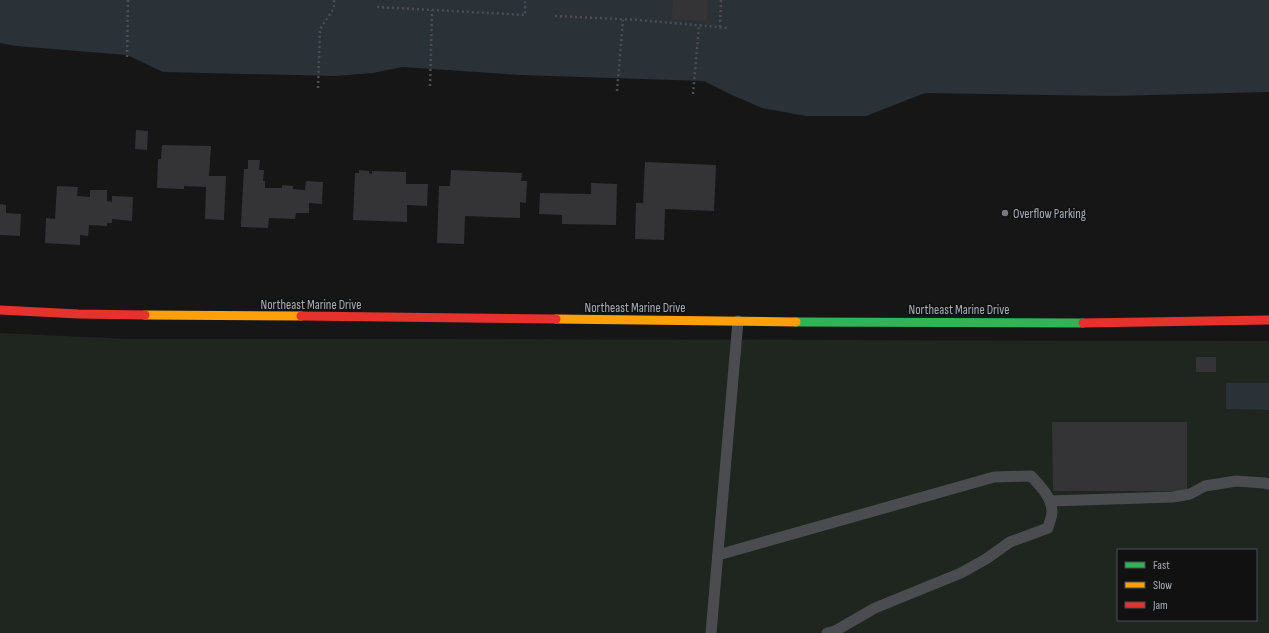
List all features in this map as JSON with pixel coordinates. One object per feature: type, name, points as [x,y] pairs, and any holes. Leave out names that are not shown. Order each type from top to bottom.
[{"type":"main road","name":"Northeast Marine Drive","points":[[0,310],[71,314],[201,316],[738,321],[1071,323],[1269,320]]},
{"type":"lane","points":[[711,633],[738,321]]},
{"type":"lane","points":[[718,555],[994,477],[1031,476],[1043,488],[1050,501],[1052,512],[1048,528],[1010,542],[986,559],[961,573],[875,608],[835,631],[827,633]]},
{"type":"lane","points":[[1050,501],[1173,497],[1190,494],[1205,486],[1236,481],[1269,484]]},
{"type":"path","points":[[127,57],[128,0]]},
{"type":"path","points":[[318,88],[320,29],[334,8],[334,0]]},
{"type":"path","points":[[377,7],[524,15],[525,0]]},
{"type":"path","points":[[720,28],[722,0]]},
{"type":"path","points":[[430,86],[432,10]]},
{"type":"path","points":[[555,16],[728,28]]},
{"type":"path","points":[[617,91],[623,20]]},
{"type":"path","points":[[693,94],[699,26]]},
{"type":"shaded area","points":[[0,0],[1269,0],[1269,92],[1113,96],[925,93],[866,116],[806,116],[762,108],[704,81],[520,75],[402,67],[373,73],[335,76],[163,72],[127,55],[16,46],[0,43]]},
{"type":"shaded area","points":[[0,333],[130,339],[1269,341],[1269,633],[0,633]]},
{"type":"shaded area","points":[[1226,383],[1269,383],[1269,410],[1226,409]]},
{"type":"building","points":[[673,0],[708,0],[707,21],[672,19]]},
{"type":"building","points":[[136,130],[148,131],[147,150],[135,149]]},
{"type":"building","points":[[162,145],[211,146],[209,176],[226,176],[224,220],[205,219],[206,187],[184,186],[184,189],[157,188],[158,159],[161,159]]},
{"type":"building","points":[[248,160],[260,160],[259,170],[264,170],[263,181],[265,181],[265,188],[282,188],[282,185],[293,186],[293,189],[305,190],[306,181],[323,182],[322,204],[309,203],[309,213],[296,213],[295,219],[269,218],[268,228],[241,227],[244,169],[248,169]]},
{"type":"building","points":[[645,162],[716,165],[714,211],[665,209],[664,240],[635,239],[636,203],[643,203]]},
{"type":"building","points":[[359,170],[369,171],[369,173],[372,174],[372,171],[406,172],[406,184],[428,184],[427,206],[407,205],[407,222],[353,220],[355,173],[359,173]]},
{"type":"building","points":[[451,170],[522,173],[521,181],[527,181],[526,203],[520,202],[520,218],[465,216],[464,244],[437,243],[439,186],[450,186]]},
{"type":"building","points":[[591,183],[617,184],[616,225],[562,224],[562,215],[539,214],[540,193],[591,194]]},
{"type":"building","points":[[57,186],[78,187],[77,196],[90,197],[90,190],[107,190],[107,201],[112,202],[112,196],[133,197],[132,221],[112,219],[112,223],[107,223],[107,226],[89,225],[88,236],[80,235],[80,245],[45,243],[46,218],[55,219]]},
{"type":"building","points":[[0,204],[6,205],[6,213],[21,214],[20,236],[0,235]]},
{"type":"building","points":[[1196,357],[1216,357],[1216,372],[1196,372]]},
{"type":"building","points":[[1052,422],[1187,422],[1187,491],[1053,491]]},
{"type":"traffic: fast","points":[[796,322],[1083,323]]},
{"type":"traffic: slow","points":[[145,315],[301,316]]},
{"type":"traffic: slow","points":[[556,319],[796,322]]},
{"type":"traffic: jam","points":[[0,310],[78,314],[145,315]]},
{"type":"traffic: jam","points":[[301,316],[556,319]]},
{"type":"traffic: jam","points":[[1083,323],[1269,320]]},
{"type":"place","name":"Overflow Parking","points":[[1005,213]]}]
